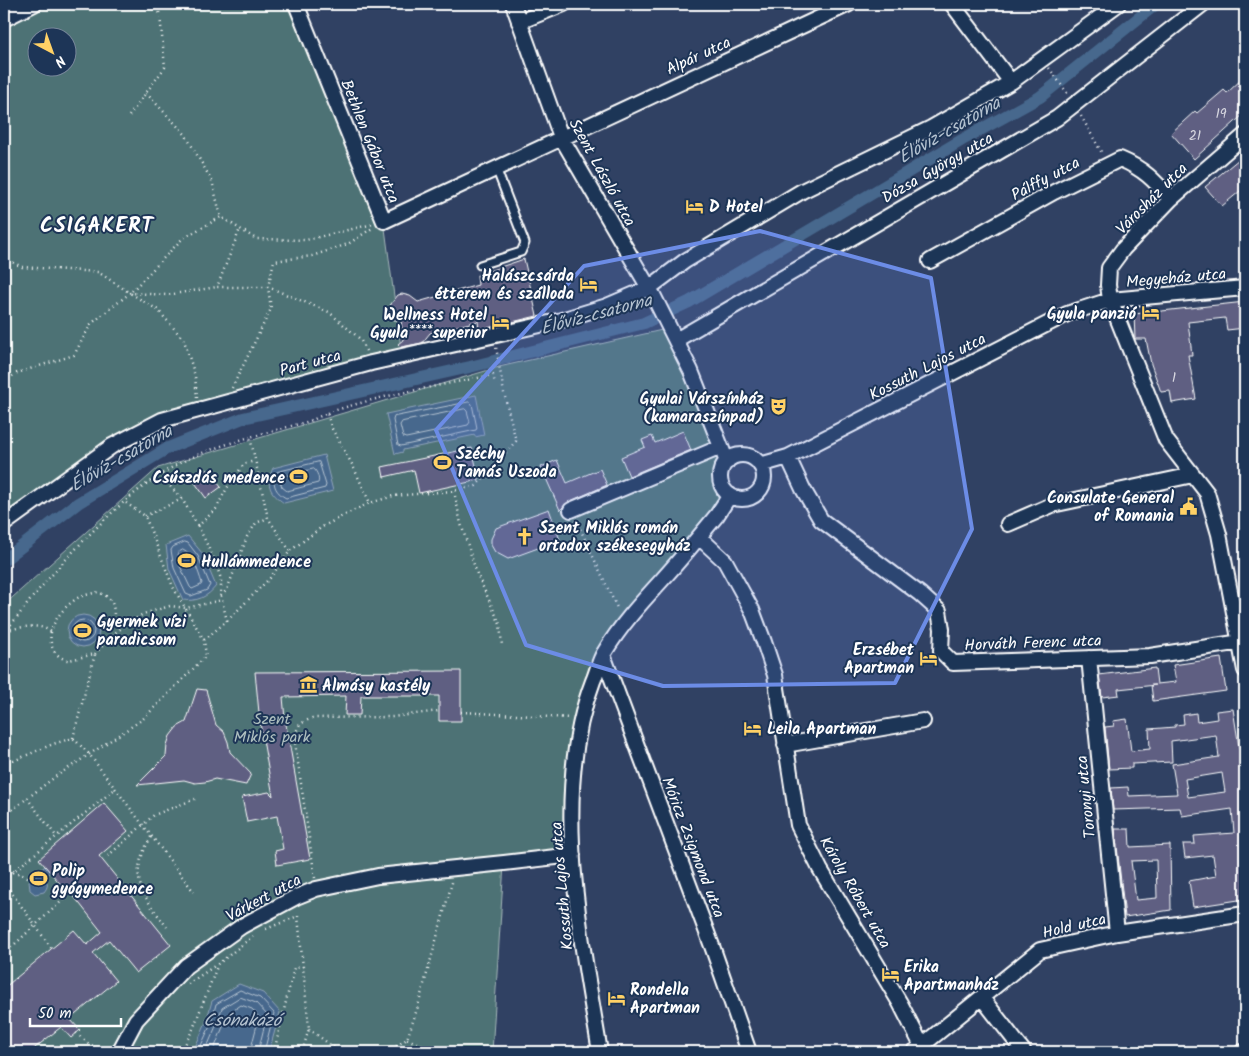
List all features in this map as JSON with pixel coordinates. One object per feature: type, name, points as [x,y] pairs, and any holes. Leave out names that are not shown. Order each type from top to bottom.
[{"type":"street","points":[[4,19],[34,4]]},
{"type":"street","name":"Bethlen Gábor utca","points":[[296,4],[384,221],[561,137]]},
{"type":"street","name":"Szent László utca","points":[[513,4],[561,137],[651,292],[674,338]]},
{"type":"street","points":[[519,22],[564,4]]},
{"type":"street","name":"Alpár utca","points":[[561,137],[849,4]]},
{"type":"street","points":[[952,4],[1011,82]]},
{"type":"street","points":[[651,292],[685,261],[802,191],[931,128],[1011,82],[1118,4]]},
{"type":"street","name":"Dózsa György utca","points":[[674,338],[1057,118],[1203,4]]},
{"type":"street","name":"Városház utca","points":[[1245,135],[1171,199],[1123,249],[1109,268],[1108,284],[1110,300],[1166,440],[1207,493],[1240,611],[1240,642],[1245,670]]},
{"type":"street","name":"Pálffy utca","points":[[930,261],[1054,192],[1120,159],[1132,164],[1156,180],[1171,199]]},
{"type":"street","name":"Megyeház utca","points":[[1110,300],[1245,288]]},
{"type":"street","name":"Part utca","points":[[4,524],[112,446],[162,420],[410,352],[558,321],[651,292]]},
{"type":"street","name":"Kossuth Lajos utca","points":[[760,464],[788,457],[1067,314],[1110,300]]},
{"type":"street","points":[[674,338],[691,371],[727,462]]},
{"type":"street","points":[[571,510],[721,447]]},
{"type":"street","points":[[740,455],[748,456],[760,464],[764,479],[758,493],[744,499],[730,495],[724,490],[721,483],[722,468],[733,457],[740,455]]},
{"type":"street","name":"Horváth Ferenc utca","points":[[788,457],[821,520],[939,610],[942,629],[941,650],[953,663],[1150,656],[1240,642]]},
{"type":"street","points":[[1008,524],[1052,505],[1193,475]]},
{"type":"street","name":"Kossuth Lajos utca","points":[[600,1052],[582,943],[573,855],[573,778],[581,719],[603,655],[624,623],[699,537],[730,495]]},
{"type":"street","name":"Károly Róbert utca","points":[[699,537],[725,561],[752,610],[775,675],[798,825],[820,869],[900,1003],[918,1049]]},
{"type":"street","name":"Móricz Zsigmond utca","points":[[603,655],[712,946],[749,1052]]},
{"type":"street","name":"Toronyi utca","points":[[1089,658],[1117,933]]},
{"type":"street","points":[[785,745],[923,721]]},
{"type":"street","name":"Várkert utca","points":[[120,1052],[136,1020],[186,966],[242,926],[296,897],[316,889],[378,876],[504,864],[573,855]]},
{"type":"street","name":"Hold utca","points":[[918,1049],[1040,950],[1117,933],[1245,914]]},
{"type":"street","points":[[982,998],[1024,1052]]},
{"type":"lane","points":[[480,265],[522,252],[525,243],[496,168]]},
{"type":"path","points":[[129,116],[165,67],[160,15],[156,4]]},
{"type":"path","points":[[1042,59],[1075,104],[1108,165]]},
{"type":"path","points":[[146,93],[186,134],[212,181],[221,218],[256,239],[306,240],[384,221]]},
{"type":"path","points":[[4,382],[17,373],[74,355],[91,324],[130,293],[183,238],[221,218]]},
{"type":"path","points":[[225,403],[270,310],[268,287],[274,261],[312,256],[348,244],[384,221]]},
{"type":"path","points":[[216,287],[240,229]]},
{"type":"path","points":[[4,258],[22,267],[98,272],[158,310],[184,340],[195,376],[198,410]]},
{"type":"path","points":[[130,293],[167,295],[216,287],[268,287],[329,312],[360,339],[371,363]]},
{"type":"path","points":[[204,640],[228,621],[270,578],[290,551],[322,527],[370,503],[393,496],[454,491],[476,486],[516,441],[497,355]]},
{"type":"path","points":[[5,632],[42,586],[89,536],[125,503],[162,474],[182,462],[203,452],[310,421],[352,405],[409,391],[493,375],[494,383]]},
{"type":"path","points":[[327,413],[331,427],[353,466],[370,503]]},
{"type":"path","points":[[250,437],[268,518],[290,551]]},
{"type":"path","points":[[198,526],[216,509],[227,488],[244,464],[255,461]]},
{"type":"path","points":[[162,474],[182,499],[215,561],[221,579],[221,598],[228,621]]},
{"type":"path","points":[[454,491],[461,524],[477,574],[500,624],[502,646]]},
{"type":"path","points":[[145,516],[182,499]]},
{"type":"path","points":[[4,816],[89,754],[143,719],[206,656],[204,640],[173,587],[145,516],[125,503]]},
{"type":"path","points":[[571,510],[624,623]]},
{"type":"path","points":[[73,738],[95,654],[113,634],[143,614],[170,606],[186,608],[221,598],[227,590],[247,537],[256,523],[268,518]]},
{"type":"path","points":[[95,654],[68,660],[54,652],[50,632],[55,621],[69,604],[78,598],[98,592],[110,599],[114,607],[114,623],[121,628]]},
{"type":"path","points":[[5,632],[38,626],[46,628],[50,632]]},
{"type":"path","points":[[316,889],[294,736],[300,724],[312,718],[392,718],[439,711]]},
{"type":"path","points":[[461,712],[581,719]]},
{"type":"path","points":[[73,738],[89,754],[194,892]]},
{"type":"path","points":[[4,765],[53,744],[73,738]]},
{"type":"path","points":[[52,949],[34,926],[4,880],[115,789]]},
{"type":"path","points":[[27,798],[56,836]]},
{"type":"path","points":[[108,856],[154,815],[195,799]]},
{"type":"path","points":[[151,837],[138,866],[139,884],[146,900],[167,927]]},
{"type":"path","points":[[383,1052],[387,1052],[407,1039],[456,868]]},
{"type":"path","points":[[13,871],[30,878]]},
{"type":"path","points":[[4,954],[77,887]]},
{"type":"path","points":[[265,929],[298,916],[309,1029],[302,1052]]},
{"type":"path","points":[[185,986],[218,964],[257,933]]},
{"type":"path","points":[[181,1052],[193,1030],[218,964]]},
{"type":"path","points":[[274,1052],[294,968],[303,967]]},
{"type":"path","points":[[309,1029],[336,1051],[350,1052]]},
{"type":"path","points":[[76,1033],[90,1044],[107,1052]]},
{"type":"path","points":[[407,1039],[440,1052]]},
{"type":"highlighted area","points":[[760,231],[931,278],[972,529],[895,683],[663,686],[526,645],[436,430],[584,266]]},
{"type":"green space","points":[[34,4],[296,4],[384,221],[402,356],[162,420],[4,524],[4,19]]},
{"type":"green space","name":"Szent Miklós park","points":[[662,330],[691,371],[727,462],[722,468],[721,483],[730,495],[621,626],[586,700],[573,855],[504,864],[492,1052],[4,1052],[4,605],[158,468],[499,367]]},
{"type":"water","points":[[476,395],[484,435],[475,437],[475,435],[403,450],[403,452],[395,454],[386,414]]},
{"type":"water","name":"Csúszdás medence","points":[[324,455],[333,491],[284,503],[275,496],[269,484],[273,468]]},
{"type":"water","name":"Hullámmedence","points":[[188,536],[202,553],[216,586],[205,596],[197,599],[183,600],[169,569],[166,545]]},
{"type":"water","name":"Gyermek vízi paradicsom","points":[[83,615],[95,619],[99,631],[95,643],[83,647],[71,643],[67,631],[71,619]]},
{"type":"water","name":"Polip gyógymedence","points":[[45,866],[50,872],[44,878],[47,882],[47,887],[44,892],[35,894],[30,890],[29,881]]},
{"type":"water","name":"Csónakázó","points":[[239,984],[263,993],[280,1012],[269,1052],[193,1052],[206,1022],[212,1001]]},
{"type":"building","points":[[1245,76],[1245,113],[1194,159],[1171,133],[1195,111],[1197,113],[1224,90],[1227,93]]},
{"type":"building","points":[[1245,154],[1245,187],[1222,206],[1205,187]]},
{"type":"building","points":[[524,259],[537,316],[479,330],[478,321],[430,333],[422,343],[401,347],[398,344],[403,340],[401,320],[394,320],[390,316],[389,309],[398,295],[410,296],[418,302],[478,285],[477,275]]},
{"type":"building","points":[[1245,302],[1245,328],[1227,330],[1225,318],[1188,322],[1192,355],[1188,355],[1196,399],[1172,403],[1170,391],[1161,392],[1151,364],[1146,339],[1135,339],[1134,314]]},
{"type":"building","points":[[683,431],[691,450],[629,476],[621,457],[645,447],[642,440],[652,436],[655,443]]},
{"type":"building","name":"Széchy Tamás Uszoda","points":[[472,448],[479,480],[419,493],[414,470],[384,477],[382,467]]},
{"type":"building","points":[[557,460],[567,483],[600,469],[607,485],[568,502],[560,510],[541,467]]},
{"type":"building","points":[[207,469],[221,487],[206,498],[193,480]]},
{"type":"building","name":"Szent Miklós román ortodox székesegyház","points":[[549,509],[560,540],[508,559],[495,552],[491,545],[491,539],[496,528]]},
{"type":"building","points":[[1221,658],[1226,691],[1153,701],[1151,686],[1118,689],[1119,695],[1102,697],[1099,675],[1155,668],[1157,684],[1176,682],[1173,665]]},
{"type":"building","points":[[461,671],[461,721],[439,721],[439,696],[361,696],[360,715],[345,715],[346,696],[283,697],[285,719],[310,859],[277,865],[275,851],[283,849],[277,816],[247,822],[242,797],[269,792],[273,796],[260,723],[255,672]]},
{"type":"building","points":[[197,689],[206,690],[216,725],[224,732],[230,752],[251,774],[246,785],[215,779],[195,783],[184,780],[137,785],[166,756],[170,736],[177,727],[186,722]]},
{"type":"building","points":[[1233,709],[1245,785],[1245,899],[1193,907],[1189,881],[1216,876],[1213,855],[1185,858],[1183,844],[1195,844],[1194,836],[1234,833],[1232,809],[1182,816],[1180,808],[1113,810],[1111,788],[1128,787],[1129,796],[1177,794],[1172,764],[1219,757],[1216,735],[1171,741],[1172,762],[1132,764],[1132,768],[1109,769],[1105,727],[1114,726],[1113,721],[1127,719],[1131,751],[1150,749],[1149,729],[1175,727],[1175,725],[1184,724],[1183,715],[1196,713],[1197,722],[1217,719],[1216,711]],"holes":[[[1222,773],[1225,792],[1188,797],[1185,779]]]},
{"type":"building","points":[[104,803],[128,831],[99,856],[171,945],[136,973],[109,940],[93,953],[116,981],[70,1019],[80,1030],[71,1038],[61,1027],[30,1052],[4,1052],[4,988],[74,930],[87,945],[102,932],[65,885],[63,887],[39,859]]},
{"type":"building","points":[[1115,829],[1129,829],[1130,847],[1170,845],[1171,910],[1125,917]],"holes":[[[1156,860],[1157,898],[1136,900],[1131,861]]]},
{"type":"waterway","name":"Élővíz-csatorna","points":[[4,560],[78,503],[168,448],[243,418],[470,367],[644,323],[689,302],[962,140],[1040,97],[1156,4]]},
{"type":"place","name":"D Hotel","points":[[695,206]]},
{"type":"place","name":"Halászcsárda étterem és szálloda","points":[[588,284]]},
{"type":"place","name":"Gyula panzió","points":[[1150,313]]},
{"type":"place","name":"Wellness Hotel Gyula****superior","points":[[501,323]]},
{"type":"place","name":"Gyulai Várszínház (kamaraszínpad)","points":[[778,407]]},
{"type":"place","name":"Széchy Tamás Uszoda","points":[[442,462]]},
{"type":"place","name":"Csúszdás medence","points":[[299,477]]},
{"type":"place","name":"Consulate General of Romania","points":[[1188,506]]},
{"type":"place","name":"Szent Miklós román ortodox székesegyház","points":[[525,536]]},
{"type":"place","name":"Hullámmedence","points":[[187,561]]},
{"type":"place","name":"Gyermek vízi paradicsom","points":[[83,630]]},
{"type":"place","name":"Erzsébet Apartman","points":[[928,658]]},
{"type":"place","name":"Almásy kastély","points":[[308,685]]},
{"type":"place","name":"Leila Apartman","points":[[753,728]]},
{"type":"place","name":"Polip gyógymedence","points":[[38,879]]},
{"type":"place","name":"Erika Apartmanház","points":[[890,975]]},
{"type":"place","name":"Rondella Apartman","points":[[616,998]]},
{"type":"district","name":"CSIGAKERT","points":[[97,225]]}]
